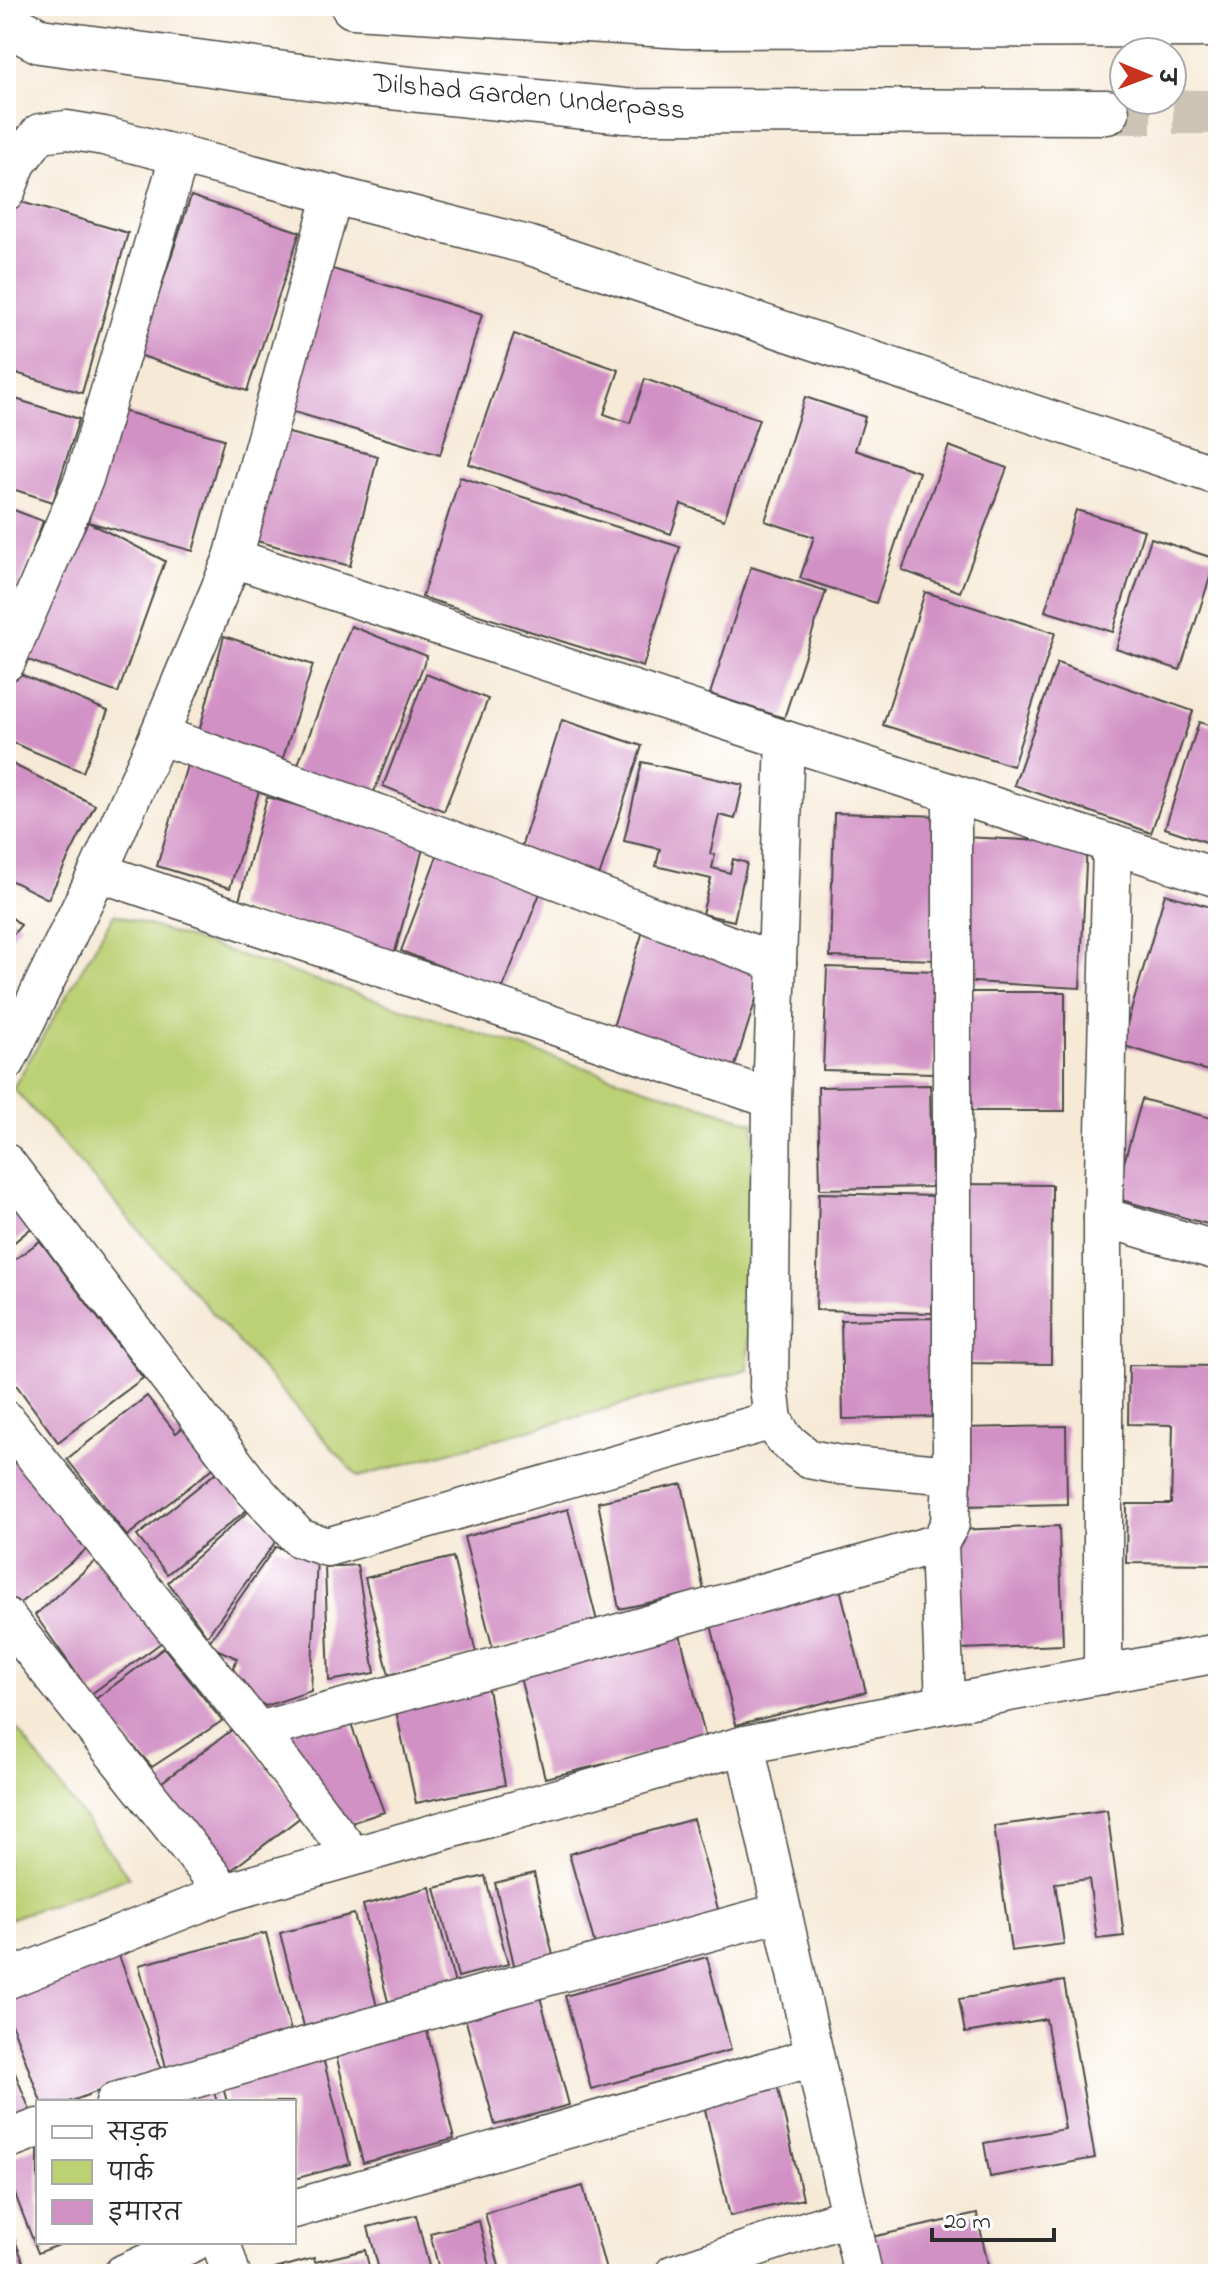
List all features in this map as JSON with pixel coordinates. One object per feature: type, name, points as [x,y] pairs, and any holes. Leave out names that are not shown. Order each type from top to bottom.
[{"type":"main road","points":[[353,6],[684,26],[1218,25]]},
{"type":"main road","name":"Dilshad Garden Underpass","points":[[6,23],[40,41],[352,83],[625,111],[1107,112]]},
{"type":"street","points":[[6,191],[17,163],[40,133],[67,130],[104,136],[528,245],[1218,476]]},
{"type":"street","points":[[6,662],[84,479],[180,154]]},
{"type":"street","points":[[6,1062],[98,872],[233,558],[333,194]]},
{"type":"street","points":[[233,558],[785,740],[1218,878]]},
{"type":"street","points":[[159,735],[443,837],[777,963]]},
{"type":"street","points":[[785,740],[772,1099],[769,1387],[773,1420],[784,1439],[809,1459],[840,1465],[952,1475]]},
{"type":"street","points":[[945,1704],[939,1543],[950,1524],[952,1475],[952,793]]},
{"type":"street","points":[[1103,1675],[1103,1217],[1112,844]]},
{"type":"street","points":[[98,872],[772,1099]]},
{"type":"street","points":[[6,1163],[252,1487],[299,1538],[327,1547],[773,1420]]},
{"type":"street","points":[[1103,1217],[1218,1251]]},
{"type":"street","points":[[6,1420],[258,1731],[352,1855]]},
{"type":"street","points":[[258,1731],[939,1543]]},
{"type":"street","points":[[6,1617],[225,1893]]},
{"type":"street","points":[[6,1980],[225,1893],[745,1745],[1218,1653]]},
{"type":"street","points":[[745,1745],[863,2274]]},
{"type":"street","points":[[122,2100],[491,1992],[781,1912]]},
{"type":"street","points":[[296,2208],[813,2057]]},
{"type":"street","points":[[6,2140],[36,2129]]},
{"type":"street","points":[[674,2274],[850,2216]]},
{"type":"street","points":[[123,2274],[190,2244]]},
{"type":"street","points":[[222,2244],[231,2274]]},
{"type":"green space","points":[[114,914],[754,1123],[748,1370],[358,1477],[13,1088]]},
{"type":"green space","points":[[6,1715],[129,1877],[6,1920]]},
{"type":"building","points":[[191,196],[300,232],[247,391],[139,355]]},
{"type":"building","points":[[14,200],[128,233],[82,393],[6,370],[6,227]]},
{"type":"building","points":[[326,267],[482,314],[440,455],[284,409]]},
{"type":"building","points":[[514,334],[619,370],[604,414],[630,423],[645,379],[759,419],[724,520],[681,504],[671,534],[469,464]]},
{"type":"building","points":[[6,396],[79,419],[53,502],[6,487]]},
{"type":"building","points":[[805,397],[865,417],[855,450],[919,472],[876,603],[800,578],[814,537],[765,521]]},
{"type":"building","points":[[119,410],[224,439],[193,551],[88,522]]},
{"type":"building","points":[[281,431],[378,456],[350,566],[253,540]]},
{"type":"building","points":[[949,446],[1007,468],[960,592],[902,570]]},
{"type":"building","points":[[460,477],[680,547],[643,667],[422,597]]},
{"type":"building","points":[[6,507],[43,521],[9,616],[6,615]]},
{"type":"building","points":[[1076,510],[1144,530],[1113,632],[1045,611]]},
{"type":"building","points":[[88,522],[165,561],[118,693],[17,656]]},
{"type":"building","points":[[1151,538],[1216,559],[1180,670],[1116,649]]},
{"type":"building","points":[[751,567],[826,591],[784,718],[710,694]]},
{"type":"building","points":[[925,592],[1055,633],[1013,766],[883,725]]},
{"type":"building","points":[[351,626],[427,656],[370,802],[295,772]]},
{"type":"building","points":[[224,636],[313,665],[278,773],[198,736]]},
{"type":"building","points":[[1057,663],[1193,711],[1151,833],[1014,785]]},
{"type":"building","points":[[6,668],[108,711],[83,772],[6,740]]},
{"type":"building","points":[[426,674],[488,699],[444,811],[383,786]]},
{"type":"building","points":[[562,720],[642,746],[597,883],[518,857]]},
{"type":"building","points":[[1199,722],[1218,728],[1218,846],[1165,828]]},
{"type":"building","points":[[6,761],[95,805],[48,899],[6,878]]},
{"type":"building","points":[[188,762],[261,784],[230,888],[157,866]]},
{"type":"building","points":[[642,762],[743,785],[735,819],[719,815],[710,854],[715,855],[712,868],[730,873],[733,859],[747,863],[734,921],[702,914],[711,879],[656,866],[660,849],[624,841]]},
{"type":"building","points":[[267,797],[425,841],[395,952],[237,908]]},
{"type":"building","points":[[834,813],[942,816],[939,960],[830,957]]},
{"type":"building","points":[[962,837],[1087,843],[1080,988],[956,981]]},
{"type":"building","points":[[440,848],[542,888],[502,990],[401,951]]},
{"type":"building","points":[[1165,894],[1218,909],[1218,1074],[1121,1045]]},
{"type":"building","points":[[6,913],[21,925],[6,943]]},
{"type":"building","points":[[644,928],[766,967],[734,1069],[612,1030]]},
{"type":"building","points":[[827,967],[936,971],[933,1073],[823,1070]]},
{"type":"building","points":[[967,992],[1065,992],[1065,1111],[967,1111]]},
{"type":"building","points":[[930,1085],[932,1187],[820,1189],[818,1087]]},
{"type":"building","points":[[1142,1099],[1218,1120],[1218,1227],[1114,1198]]},
{"type":"building","points":[[963,1184],[1052,1185],[1051,1364],[962,1363]]},
{"type":"building","points":[[6,1188],[36,1224],[6,1249]]},
{"type":"building","points":[[819,1193],[936,1196],[932,1313],[816,1310]]},
{"type":"building","points":[[40,1241],[143,1378],[58,1442],[6,1371],[6,1266]]},
{"type":"building","points":[[936,1318],[938,1417],[843,1419],[841,1320]]},
{"type":"building","points":[[1129,1365],[1218,1366],[1216,1564],[1126,1563],[1127,1504],[1171,1504],[1173,1425],[1128,1424]]},
{"type":"building","points":[[147,1396],[176,1433],[186,1425],[217,1465],[127,1536],[67,1459]]},
{"type":"building","points":[[1066,1426],[1067,1504],[962,1506],[960,1428]]},
{"type":"building","points":[[6,1448],[87,1549],[10,1611],[6,1606]]},
{"type":"building","points":[[218,1471],[248,1509],[167,1574],[137,1536]]},
{"type":"building","points":[[682,1484],[704,1591],[619,1609],[598,1502]]},
{"type":"building","points":[[568,1509],[597,1621],[493,1649],[464,1537]]},
{"type":"building","points":[[249,1511],[281,1534],[207,1636],[168,1582]]},
{"type":"building","points":[[1059,1526],[1063,1645],[960,1649],[956,1530]]},
{"type":"building","points":[[275,1547],[317,1556],[311,1691],[266,1706],[228,1684],[237,1658],[207,1645]]},
{"type":"building","points":[[103,1554],[169,1637],[91,1694],[35,1615]]},
{"type":"building","points":[[453,1557],[476,1653],[389,1675],[365,1578]]},
{"type":"building","points":[[357,1565],[375,1673],[329,1681],[325,1567]]},
{"type":"building","points":[[838,1580],[866,1692],[736,1725],[708,1613]]},
{"type":"building","points":[[680,1634],[706,1740],[545,1778],[519,1673]]},
{"type":"building","points":[[164,1648],[222,1721],[152,1767],[93,1701]]},
{"type":"building","points":[[487,1683],[505,1785],[416,1803],[394,1702]]},
{"type":"building","points":[[347,1714],[384,1812],[341,1826],[280,1734]]},
{"type":"building","points":[[236,1727],[302,1816],[221,1878],[154,1788]]},
{"type":"building","points":[[1107,1810],[1124,1936],[1097,1939],[1089,1879],[1055,1883],[1064,1944],[1011,1951],[994,1826]]},
{"type":"building","points":[[693,1819],[723,1927],[600,1962],[569,1854]]},
{"type":"building","points":[[534,1873],[554,1960],[515,1969],[495,1883]]},
{"type":"building","points":[[485,1876],[508,1964],[458,1977],[435,1888]]},
{"type":"building","points":[[430,1887],[457,1992],[390,2009],[363,1905]]},
{"type":"building","points":[[354,1914],[380,2019],[307,2038],[280,1933]]},
{"type":"building","points":[[266,1933],[293,2039],[167,2071],[139,1965]]},
{"type":"building","points":[[118,1953],[161,2068],[74,2100],[40,2100],[6,2008],[6,1994]]},
{"type":"building","points":[[707,1957],[731,2050],[591,2089],[565,1996]]},
{"type":"building","points":[[1064,1981],[1095,2158],[990,2177],[984,2143],[1065,2129],[1046,2019],[965,2033],[959,1999]]},
{"type":"building","points":[[539,1993],[569,2105],[495,2125],[464,2014]]},
{"type":"building","points":[[425,2023],[454,2139],[363,2163],[334,2047]]},
{"type":"building","points":[[6,2050],[35,2123],[6,2134]]},
{"type":"building","points":[[321,2050],[350,2164],[296,2178],[296,2100],[226,2100],[220,2076]]},
{"type":"building","points":[[210,2080],[216,2100],[147,2100]]},
{"type":"building","points":[[777,2084],[803,2199],[730,2216],[703,2101]]},
{"type":"building","points":[[36,2147],[36,2244],[62,2244],[38,2253],[6,2171],[6,2159]]},
{"type":"building","points":[[583,2186],[607,2274],[501,2274],[485,2213]]},
{"type":"building","points":[[977,2214],[990,2274],[865,2274],[858,2240]]},
{"type":"building","points":[[416,2215],[431,2274],[380,2274],[368,2227]]},
{"type":"building","points":[[6,2217],[26,2269],[12,2274],[6,2274]]},
{"type":"building","points":[[479,2221],[492,2274],[440,2274],[430,2233]]},
{"type":"building","points":[[365,2250],[371,2274],[257,2274],[314,2258],[315,2262]]},
{"type":"tunnel","points":[[1107,112],[1218,112]]}]
